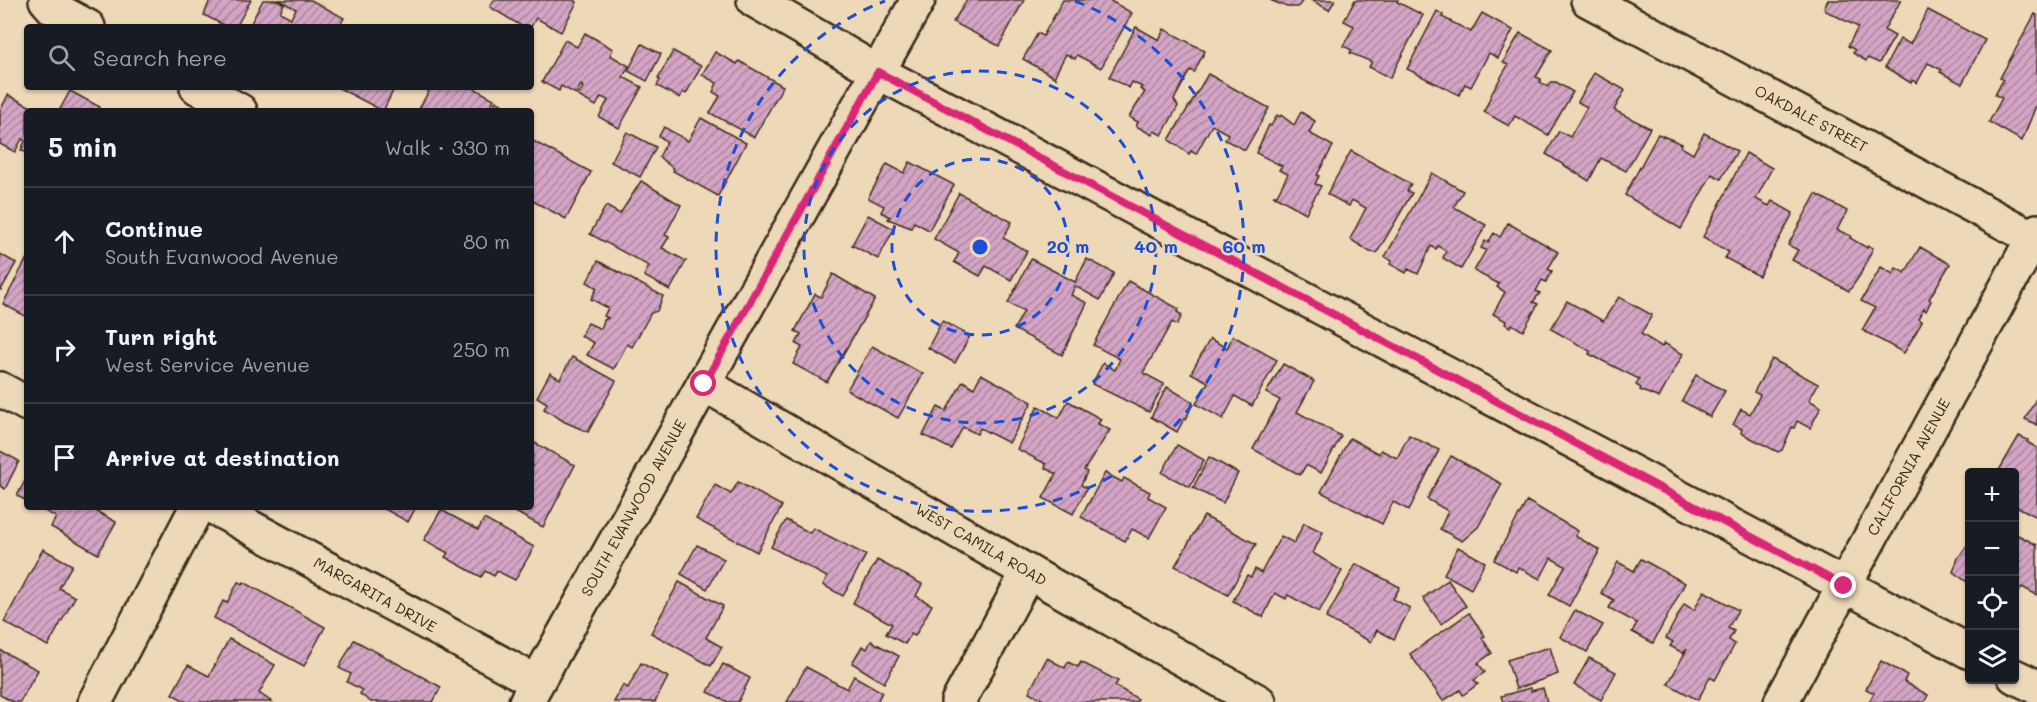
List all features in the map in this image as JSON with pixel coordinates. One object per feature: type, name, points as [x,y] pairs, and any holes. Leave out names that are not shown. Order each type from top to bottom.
[{"type":"street","points":[[46,0],[53,8],[82,24]]},
{"type":"street","points":[[754,0],[878,72],[1965,649]]},
{"type":"street","name":"SOUTH EVANWOOD AVENUE","points":[[531,692],[918,0]]},
{"type":"street","name":"OAKDALE STREET","points":[[1588,0],[2035,235]]},
{"type":"street","points":[[202,90],[235,108]]},
{"type":"street","name":"CALIFORNIA AVENUE","points":[[1781,702],[2035,235]]},
{"type":"street","name":"WEST CAMILA ROAD","points":[[704,384],[1028,572],[1259,702]]},
{"type":"street","points":[[0,389],[24,402]]},
{"type":"street","points":[[95,702],[195,510]]},
{"type":"street","name":"MARGARITA DRIVE","points":[[218,510],[531,692]]},
{"type":"street","points":[[958,702],[1028,572]]},
{"type":"street","points":[[2019,678],[2037,687]]},
{"type":"building","points":[[210,0],[251,0],[238,24],[221,24],[204,15]]},
{"type":"building","points":[[263,0],[277,0],[284,4],[280,12],[291,18],[296,9],[279,0],[311,0],[344,18],[341,24],[251,24]]},
{"type":"building","points":[[494,0],[573,0],[577,2],[561,32],[536,18],[533,24],[518,24],[490,7]]},
{"type":"building","points":[[967,0],[1024,0],[999,46],[953,22]]},
{"type":"building","points":[[1063,0],[1109,0],[1132,13],[1101,68],[1077,55],[1075,59],[1066,54],[1055,75],[1056,78],[1023,59],[1038,33],[1043,36]]},
{"type":"building","points":[[1270,0],[1303,0],[1298,7],[1287,7]]},
{"type":"building","points":[[1311,0],[1335,0],[1329,10]]},
{"type":"building","points":[[1355,0],[1398,0],[1397,2],[1423,15],[1390,78],[1369,67],[1372,62],[1350,53],[1352,50],[1343,46],[1354,26],[1344,21]]},
{"type":"building","points":[[1828,0],[1901,0],[1884,30],[1895,36],[1879,63],[1868,58],[1866,61],[1853,53],[1855,50],[1848,46],[1858,27],[1826,11],[1824,8]]},
{"type":"building","points":[[1928,10],[1985,40],[1962,84],[1928,63],[1917,83],[1912,80],[1911,83],[1885,67],[1900,39],[1910,44]]},
{"type":"building","points":[[1437,11],[1443,15],[1442,17],[1471,32],[1482,13],[1513,30],[1498,58],[1489,53],[1471,87],[1465,84],[1459,95],[1407,69]]},
{"type":"building","points":[[2035,14],[2037,15],[2037,103],[2022,141],[1989,122],[2002,98],[1995,95],[2003,80],[2000,78]]},
{"type":"building","points":[[1136,27],[1159,40],[1164,29],[1205,51],[1194,72],[1190,70],[1174,100],[1178,106],[1162,135],[1154,131],[1152,135],[1136,126],[1138,122],[1129,117],[1145,92],[1140,89],[1142,87],[1132,82],[1129,88],[1109,77]]},
{"type":"building","points":[[585,33],[613,49],[610,55],[629,66],[623,77],[642,87],[619,128],[599,117],[608,100],[601,97],[596,106],[578,96],[583,87],[581,85],[576,94],[561,86],[559,91],[542,82],[565,40],[577,47]]},
{"type":"building","points":[[1520,33],[1552,50],[1536,77],[1541,79],[1540,82],[1548,87],[1551,82],[1556,82],[1573,92],[1548,135],[1515,116],[1509,126],[1484,112],[1508,65],[1503,62]]},
{"type":"building","points":[[642,44],[661,54],[647,81],[628,71]]},
{"type":"building","points":[[673,51],[701,66],[686,94],[683,92],[680,98],[657,86],[660,80],[658,79]]},
{"type":"building","points":[[715,52],[737,64],[739,61],[783,86],[754,137],[710,113],[720,96],[713,92],[717,83],[702,75]]},
{"type":"building","points":[[1594,73],[1625,90],[1614,110],[1650,128],[1626,171],[1601,158],[1589,181],[1546,154],[1559,131],[1570,137],[1587,107],[1578,102]]},
{"type":"building","points":[[1208,74],[1269,108],[1245,150],[1225,140],[1228,134],[1212,125],[1196,154],[1191,151],[1189,154],[1169,140]]},
{"type":"building","points":[[343,90],[394,90],[384,108],[377,108]]},
{"type":"building","points":[[429,90],[478,90],[494,99],[490,108],[420,108]]},
{"type":"building","points":[[70,91],[100,107],[100,108],[61,108]]},
{"type":"building","points":[[8,95],[33,108],[24,108],[24,140],[22,139],[15,152],[0,144],[0,111]]},
{"type":"building","points":[[496,101],[509,108],[492,108]]},
{"type":"building","points":[[1301,112],[1315,121],[1309,133],[1333,146],[1317,175],[1319,176],[1315,184],[1321,186],[1306,213],[1273,195],[1277,195],[1288,174],[1279,170],[1282,166],[1256,153],[1269,125],[1271,126],[1277,115],[1280,117],[1281,115],[1294,125]]},
{"type":"building","points":[[701,118],[746,143],[718,196],[673,171],[674,169],[659,157],[667,142],[659,136],[664,127],[688,141]]},
{"type":"building","points":[[627,132],[656,147],[640,177],[611,162]]},
{"type":"building","points":[[1704,133],[1737,151],[1721,179],[1712,174],[1681,229],[1625,195],[1658,134],[1682,144],[1681,147],[1693,154]]},
{"type":"building","points":[[534,142],[591,172],[566,219],[534,202]]},
{"type":"building","points":[[1351,151],[1411,184],[1407,191],[1412,193],[1377,253],[1370,252],[1350,239],[1366,208],[1352,200],[1349,206],[1327,194]]},
{"type":"building","points":[[1746,153],[1772,168],[1756,199],[1769,206],[1772,201],[1793,213],[1759,276],[1725,258],[1729,252],[1703,237]]},
{"type":"building","points":[[910,162],[954,185],[929,230],[914,222],[911,228],[888,219],[890,217],[881,212],[884,206],[868,198],[887,164],[904,173]]},
{"type":"building","points":[[1432,173],[1463,191],[1454,207],[1486,225],[1461,269],[1443,258],[1446,251],[1438,246],[1436,249],[1431,246],[1418,274],[1408,269],[1406,273],[1390,264],[1392,261],[1385,257]]},
{"type":"building","points":[[641,181],[681,205],[665,235],[669,237],[662,248],[686,261],[670,290],[644,276],[649,266],[590,234],[606,206],[620,214]]},
{"type":"building","points":[[959,193],[1012,222],[1003,238],[1027,251],[1011,280],[986,266],[980,276],[954,262],[959,253],[934,239]]},
{"type":"building","points":[[1816,194],[1847,211],[1837,230],[1851,236],[1850,238],[1867,248],[1868,245],[1873,248],[1860,275],[1849,291],[1792,260],[1798,250],[1788,245]]},
{"type":"building","points":[[868,215],[894,229],[878,259],[852,245]]},
{"type":"building","points":[[1508,223],[1558,252],[1548,269],[1552,271],[1546,282],[1542,280],[1536,291],[1540,293],[1533,302],[1538,304],[1523,331],[1512,324],[1510,327],[1505,324],[1506,321],[1493,314],[1505,292],[1497,287],[1499,284],[1474,271],[1486,250],[1481,248],[1485,241],[1488,243],[1494,233],[1500,237]]},
{"type":"building","points":[[1920,247],[1950,264],[1929,299],[1931,301],[1926,311],[1924,309],[1918,319],[1922,322],[1904,353],[1862,330],[1875,308],[1861,301],[1881,267],[1893,274],[1896,268],[1905,273]]},
{"type":"building","points":[[0,254],[16,263],[1,290],[0,289]]},
{"type":"building","points":[[1031,259],[1075,282],[1087,259],[1114,273],[1100,300],[1075,286],[1071,295],[1087,303],[1062,355],[1014,329],[1024,311],[1008,303]]},
{"type":"building","points":[[598,261],[663,296],[657,311],[651,313],[632,347],[627,344],[614,369],[587,355],[594,343],[581,336],[588,323],[601,329],[604,320],[608,318],[604,316],[608,308],[591,299],[597,288],[587,282]]},
{"type":"building","points":[[24,264],[24,315],[3,304]]},
{"type":"building","points":[[833,274],[875,299],[827,382],[793,364],[802,347],[796,344],[801,334],[795,331],[815,294],[821,297]]},
{"type":"building","points":[[1128,281],[1179,309],[1177,312],[1182,315],[1177,325],[1172,322],[1143,373],[1164,384],[1149,412],[1092,384],[1103,363],[1115,370],[1120,359],[1093,345]]},
{"type":"building","points":[[1619,297],[1652,315],[1641,334],[1662,347],[1664,343],[1683,354],[1659,398],[1640,390],[1641,388],[1636,385],[1639,379],[1589,354],[1590,351],[1551,329],[1567,301],[1603,321]]},
{"type":"building","points":[[942,321],[970,336],[955,363],[928,348]]},
{"type":"building","points":[[1233,336],[1277,360],[1252,406],[1235,396],[1223,419],[1196,404],[1208,382],[1191,373],[1210,339],[1227,348]]},
{"type":"building","points":[[872,346],[923,374],[898,418],[847,390]]},
{"type":"building","points":[[572,357],[616,381],[588,432],[544,409],[547,403],[537,397],[550,373],[560,379]]},
{"type":"building","points":[[1772,359],[1818,384],[1809,400],[1821,407],[1810,428],[1797,421],[1782,450],[1778,452],[1741,433],[1742,429],[1733,425],[1741,409],[1750,414],[1760,395],[1754,392]]},
{"type":"building","points":[[1283,364],[1314,381],[1297,412],[1341,436],[1321,473],[1306,465],[1300,475],[1253,449],[1280,400],[1266,393]]},
{"type":"building","points":[[981,374],[1032,402],[1009,443],[980,428],[977,434],[963,427],[951,449],[923,435],[938,407],[946,411],[963,381],[974,388]]},
{"type":"building","points":[[1696,375],[1725,391],[1710,417],[1682,401]]},
{"type":"building","points":[[1167,387],[1193,402],[1186,420],[1184,419],[1177,432],[1151,417]]},
{"type":"building","points":[[2037,397],[2037,425],[2025,419]]},
{"type":"building","points":[[1068,401],[1101,419],[1098,424],[1110,430],[1084,470],[1087,472],[1081,485],[1087,488],[1073,514],[1043,498],[1056,474],[1045,468],[1046,464],[1017,449],[1038,406],[1059,418]]},
{"type":"building","points":[[1409,435],[1439,450],[1409,510],[1393,502],[1382,524],[1321,492],[1350,438],[1379,454],[1381,450],[1397,458]]},
{"type":"building","points":[[2019,436],[2037,448],[2037,517],[2019,508],[2019,468],[2000,468]]},
{"type":"building","points":[[534,443],[575,465],[543,527],[512,510],[534,510]]},
{"type":"building","points":[[1177,445],[1204,460],[1190,487],[1162,473]]},
{"type":"building","points":[[0,451],[19,461],[5,489],[0,486]]},
{"type":"building","points":[[1451,456],[1502,484],[1478,527],[1462,541],[1440,529],[1448,511],[1427,499]]},
{"type":"building","points":[[1209,457],[1238,473],[1223,503],[1193,488]]},
{"type":"building","points":[[1105,473],[1122,482],[1124,478],[1150,492],[1148,497],[1166,507],[1149,538],[1132,529],[1125,541],[1081,517]]},
{"type":"building","points":[[738,482],[782,506],[757,552],[696,519],[715,485],[731,494]]},
{"type":"building","points":[[24,483],[24,500],[17,496]]},
{"type":"building","points":[[1527,501],[1578,531],[1575,536],[1600,550],[1569,606],[1549,595],[1565,566],[1551,558],[1540,579],[1518,567],[1516,572],[1494,560]]},
{"type":"building","points":[[43,510],[96,510],[116,522],[98,554],[51,527],[56,517]]},
{"type":"building","points":[[386,510],[414,510],[408,522]]},
{"type":"building","points":[[441,510],[478,530],[484,519],[534,547],[515,580],[497,571],[494,576],[485,571],[481,577],[445,557],[448,553],[424,540]]},
{"type":"building","points":[[1204,516],[1256,544],[1228,595],[1175,566]]},
{"type":"building","points":[[786,520],[810,533],[813,528],[866,555],[843,596],[823,585],[827,577],[771,547]]},
{"type":"building","points":[[1304,523],[1323,532],[1313,553],[1342,571],[1319,612],[1288,595],[1286,599],[1275,593],[1263,617],[1233,601],[1247,575],[1251,577],[1255,569],[1261,573],[1281,536],[1294,543]]},
{"type":"building","points":[[2019,536],[2037,545],[2037,595],[2022,587],[2019,591]]},
{"type":"building","points":[[697,545],[724,559],[707,589],[681,574]]},
{"type":"building","points":[[1458,547],[1485,562],[1471,589],[1444,574]]},
{"type":"building","points":[[1965,548],[1965,580],[1953,572],[1958,558]]},
{"type":"building","points":[[43,549],[72,565],[59,588],[75,597],[48,646],[4,622]]},
{"type":"building","points":[[1641,559],[1685,583],[1653,643],[1632,632],[1637,623],[1609,608],[1614,600],[1601,593],[1618,562],[1634,571]]},
{"type":"building","points":[[877,560],[922,584],[916,596],[932,605],[915,636],[911,634],[905,644],[886,634],[892,624],[853,603]]},
{"type":"building","points":[[1356,564],[1400,587],[1393,599],[1410,608],[1394,639],[1377,630],[1371,642],[1326,618]]},
{"type":"building","points":[[1448,580],[1466,606],[1441,624],[1423,598]]},
{"type":"building","points":[[238,582],[243,584],[244,582],[325,627],[304,666],[214,618],[223,601],[227,603]]},
{"type":"building","points":[[679,582],[723,606],[706,638],[722,647],[711,666],[651,633]]},
{"type":"building","points":[[1704,591],[1738,610],[1728,628],[1734,631],[1729,640],[1735,644],[1715,680],[1710,677],[1698,700],[1668,684],[1687,649],[1683,653],[1670,646],[1673,642],[1666,638],[1684,604],[1694,610]]},
{"type":"building","points":[[1575,610],[1603,625],[1587,652],[1560,637]]},
{"type":"building","points":[[1469,613],[1485,636],[1482,638],[1492,653],[1478,663],[1485,672],[1474,680],[1478,684],[1463,695],[1460,690],[1443,701],[1410,654]]},
{"type":"building","points":[[229,639],[275,665],[259,693],[272,702],[187,702],[172,694],[188,665],[209,676]]},
{"type":"building","points":[[354,640],[441,687],[433,702],[371,702],[360,694],[362,690],[347,682],[351,674],[339,668]]},
{"type":"building","points":[[871,641],[899,656],[884,683],[852,663],[862,646],[867,649]]},
{"type":"building","points":[[1550,647],[1558,674],[1516,689],[1507,660]]},
{"type":"building","points":[[0,650],[38,670],[20,702],[13,702],[0,695]]},
{"type":"building","points":[[1047,658],[1065,668],[1068,662],[1078,667],[1081,662],[1118,681],[1115,686],[1138,699],[1136,702],[1047,702],[1029,692]]},
{"type":"building","points":[[1589,658],[1616,672],[1601,700],[1574,685]]},
{"type":"building","points":[[1881,661],[1907,675],[1904,682],[1928,695],[1924,702],[1869,702],[1874,693],[1866,689]]},
{"type":"building","points":[[641,663],[668,677],[655,702],[614,702],[623,685],[628,688]]},
{"type":"building","points":[[723,664],[750,678],[738,702],[728,702],[708,692]]},
{"type":"building","points":[[806,667],[847,689],[854,676],[882,692],[877,702],[787,702]]},
{"type":"building","points":[[1530,688],[1531,691],[1543,688],[1547,702],[1503,702],[1501,696]]},
{"type":"route","points":[[704,384],[878,72],[1844,586]]}]
